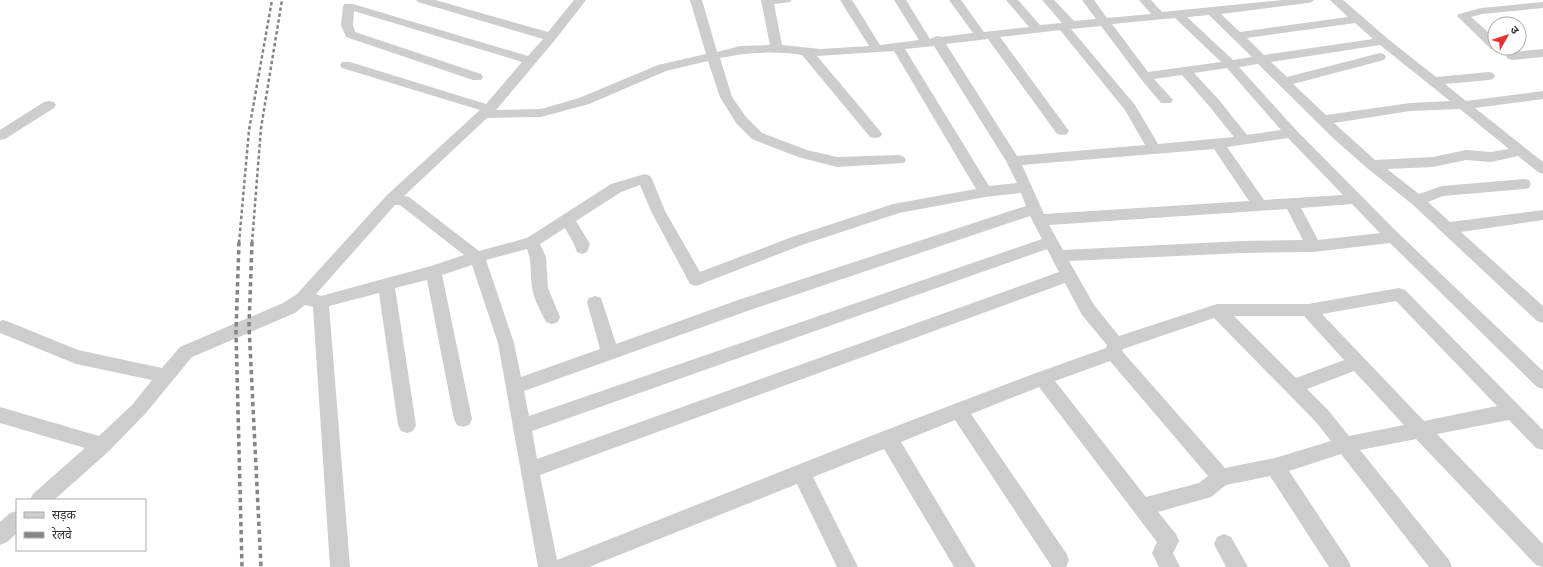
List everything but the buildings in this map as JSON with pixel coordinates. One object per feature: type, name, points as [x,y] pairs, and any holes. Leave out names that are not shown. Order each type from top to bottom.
[{"type":"street","points":[[422,0],[436,2],[551,37]]},
{"type":"street","points":[[41,499],[102,445],[139,409],[186,352],[289,308],[303,298],[392,199],[486,111],[531,61],[580,0]]},
{"type":"street","points":[[696,0],[726,97],[741,120],[757,136],[803,154],[837,162],[899,160]]},
{"type":"street","points":[[777,48],[767,0],[786,0]]},
{"type":"street","points":[[846,0],[877,49]]},
{"type":"street","points":[[900,0],[932,41],[1013,161],[1037,214],[1088,310],[1115,349],[1222,477]]},
{"type":"street","points":[[955,0],[986,35],[1062,131]]},
{"type":"street","points":[[1012,0],[1037,29]]},
{"type":"street","points":[[1048,0],[1130,108],[1154,149]]},
{"type":"street","points":[[1088,0],[1145,76],[1166,100]]},
{"type":"street","points":[[1145,0],[1159,16]]},
{"type":"street","points":[[346,65],[486,111],[541,113],[584,101],[662,68],[740,50],[777,48],[821,53],[877,49],[932,41],[1178,14],[1214,7],[1308,0]]},
{"type":"street","points":[[1336,0],[1383,41],[1543,169]]},
{"type":"street","points":[[1487,36],[1463,16],[1476,7],[1543,5]]},
{"type":"street","points":[[477,77],[350,34],[347,25],[349,6],[531,61]]},
{"type":"street","points":[[1214,7],[1238,36],[1260,59],[1338,135],[1372,165],[1417,200],[1543,316]]},
{"type":"street","points":[[1178,14],[1230,64],[1291,133],[1393,237],[1543,382]]},
{"type":"street","points":[[1238,36],[1359,19]]},
{"type":"street","points":[[1145,76],[1383,41]]},
{"type":"street","points":[[897,46],[985,192]]},
{"type":"street","points":[[806,51],[875,134]]},
{"type":"street","points":[[1506,56],[1512,62],[1543,53]]},
{"type":"street","points":[[1284,82],[1380,57]]},
{"type":"street","points":[[1185,71],[1214,103],[1243,140]]},
{"type":"street","points":[[1434,82],[1489,76]]},
{"type":"street","points":[[1324,120],[1410,107],[1464,105],[1543,95]]},
{"type":"street","points":[[0,136],[49,105]]},
{"type":"street","points":[[1013,161],[1218,144],[1291,133]]},
{"type":"street","points":[[1218,144],[1260,206]]},
{"type":"street","points":[[1372,165],[1433,162],[1466,155],[1491,157],[1522,151]]},
{"type":"street","points":[[303,298],[321,302],[433,272],[477,257],[532,242],[616,188],[645,179],[658,211],[696,280],[797,241],[898,208],[985,192],[1026,187]]},
{"type":"street","points":[[1417,200],[1442,191],[1524,184]]},
{"type":"street","points":[[392,199],[404,201],[477,257],[506,343],[548,567]]},
{"type":"street","points":[[514,387],[744,305],[1037,214],[1260,206],[1356,199]]},
{"type":"street","points":[[1292,204],[1313,246]]},
{"type":"street","points":[[1447,228],[1543,215]]},
{"type":"street","points":[[568,219],[582,244],[582,248]]},
{"type":"street","points":[[522,426],[1055,249],[1313,246],[1393,237]]},
{"type":"street","points":[[532,242],[538,257],[540,288],[552,318]]},
{"type":"street","points":[[433,272],[463,419]]},
{"type":"street","points":[[530,471],[1069,275]]},
{"type":"street","points":[[386,284],[407,425]]},
{"type":"street","points":[[564,567],[959,410],[1216,310],[1308,310],[1399,294],[1543,442]]},
{"type":"street","points":[[321,302],[340,567]]},
{"type":"street","points":[[595,302],[610,353]]},
{"type":"street","points":[[1216,310],[1322,416],[1442,567]]},
{"type":"street","points":[[1308,310],[1543,558]]},
{"type":"street","points":[[3,327],[76,357],[166,376]]},
{"type":"street","points":[[1292,387],[1358,362]]},
{"type":"street","points":[[1042,378],[1169,541],[1162,553],[1170,567]]},
{"type":"street","points":[[959,410],[1059,560]]},
{"type":"street","points":[[1142,507],[1204,491],[1222,477],[1275,467],[1345,445],[1513,411]]},
{"type":"street","points":[[0,415],[102,445]]},
{"type":"street","points":[[888,438],[966,567]]},
{"type":"street","points":[[1275,467],[1341,567]]},
{"type":"street","points":[[801,473],[848,567]]},
{"type":"street","points":[[0,535],[16,521]]},
{"type":"street","points":[[1224,544],[1238,567]]},
{"type":"railway","points":[[239,243],[249,130],[272,0]]},
{"type":"railway","points":[[252,243],[261,128],[282,0]]},
{"type":"railway","points":[[239,242],[236,331],[242,567]]},
{"type":"railway","points":[[252,242],[249,326],[261,567]]}]
